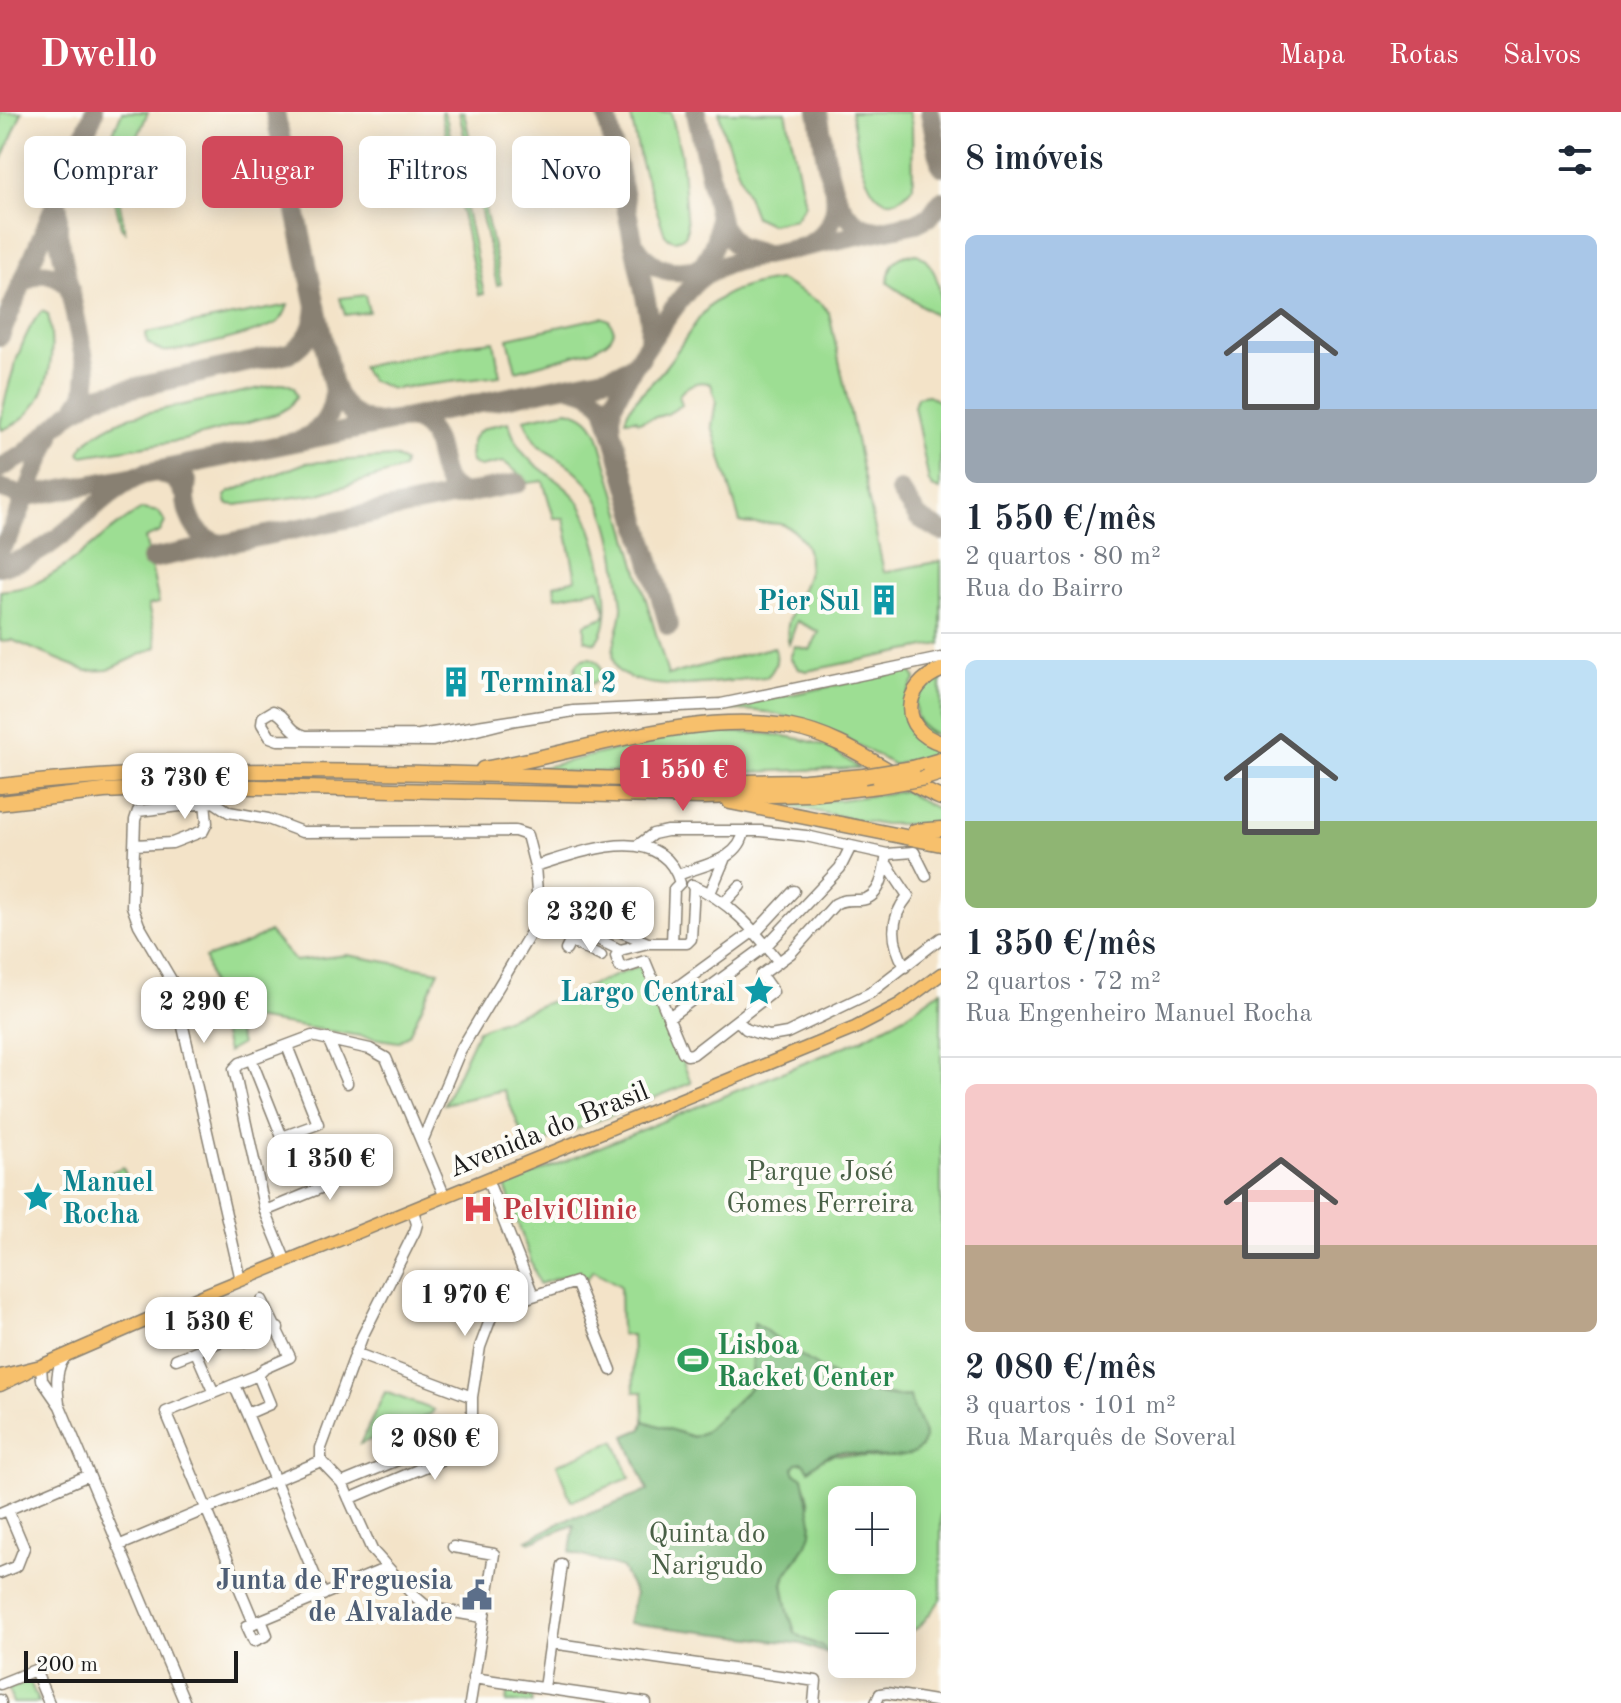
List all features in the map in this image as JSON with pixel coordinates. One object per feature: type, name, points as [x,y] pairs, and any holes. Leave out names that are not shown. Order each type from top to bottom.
[{"type":"highway","points":[[941,670],[926,676],[917,685],[910,708],[912,720],[919,731],[928,739],[941,743]]},
{"type":"highway","points":[[449,774],[531,761],[672,728],[741,723],[793,727],[838,743],[941,798]]},
{"type":"highway","points":[[0,803],[104,791],[214,786],[703,797],[811,794],[879,786],[919,773],[941,760]]},
{"type":"highway","points":[[872,762],[912,791],[941,806]]},
{"type":"highway","points":[[0,786],[104,776],[286,771],[744,782],[941,773]]},
{"type":"highway","points":[[703,797],[941,844]]},
{"type":"highway","points":[[874,830],[911,832],[941,829]]},
{"type":"main road","name":"Avenida do Brasil","points":[[0,1385],[241,1280],[855,1028],[899,1005],[941,974]]},
{"type":"main road","name":"Avenida do Brasil","points":[[0,1376],[37,1367]]},
{"type":"street","points":[[520,719],[433,741],[284,741],[273,738],[262,724],[265,714],[276,712],[293,731],[315,736],[419,735],[520,719],[574,711],[721,704],[941,658]]},
{"type":"street","points":[[266,732],[280,732],[284,720]]},
{"type":"street","points":[[135,845],[172,843],[203,831],[207,823],[205,802]]},
{"type":"street","points":[[241,1280],[173,983],[139,925],[132,906],[136,813],[142,809],[205,802],[218,803],[229,812],[268,819],[302,832],[515,831],[527,835],[535,866],[539,919],[460,1051],[422,1142]]},
{"type":"street","points":[[637,846],[653,834],[667,831],[744,831],[806,836],[851,846],[886,859],[914,852],[926,876]]},
{"type":"street","points":[[710,893],[724,860],[743,839],[744,831]]},
{"type":"street","points":[[535,866],[588,850],[637,846],[650,848],[666,856],[679,879],[724,903],[779,962]]},
{"type":"street","points":[[669,1017],[766,946],[840,868],[851,846]]},
{"type":"street","points":[[620,950],[616,956],[624,968],[645,961],[684,1054],[693,1054],[773,992],[761,975],[779,962],[837,902],[873,897],[886,859]]},
{"type":"street","points":[[886,859],[908,896],[900,906],[893,927],[898,954],[905,967]]},
{"type":"street","points":[[672,943],[674,889],[679,879],[724,860]]},
{"type":"street","points":[[577,929],[620,950],[648,943],[690,941],[694,886]]},
{"type":"street","points":[[724,903],[740,886]]},
{"type":"street","points":[[662,998],[754,932],[794,891]]},
{"type":"street","points":[[539,919],[582,918],[648,943]]},
{"type":"street","points":[[582,918],[568,946],[601,956]]},
{"type":"street","points":[[737,1020],[746,1029],[757,1033],[770,1036],[787,1033],[857,1001],[941,938]]},
{"type":"street","points":[[286,1262],[265,1211],[234,1069],[251,1059],[312,1036],[370,1049],[386,1058],[445,1197]]},
{"type":"street","points":[[328,1039],[347,1083]]},
{"type":"street","points":[[251,1059],[282,1137],[318,1124],[287,1046]]},
{"type":"street","points":[[265,1211],[340,1180],[332,1163]]},
{"type":"street","points":[[487,1179],[533,1295]]},
{"type":"street","points":[[413,1210],[417,1224],[415,1231],[355,1353],[321,1448],[321,1461],[342,1483],[372,1550],[425,1605],[482,1617]]},
{"type":"street","points":[[349,1499],[472,1447],[472,1397],[480,1347],[492,1315],[508,1304],[576,1282],[611,1370]]},
{"type":"street","points":[[262,1300],[290,1357],[265,1368],[258,1375],[166,1412],[258,1622],[387,1568]]},
{"type":"street","points":[[176,1359],[237,1335],[243,1342],[278,1328]]},
{"type":"street","points":[[196,1352],[213,1391]]},
{"type":"street","points":[[355,1353],[472,1397]]},
{"type":"street","points":[[59,1400],[59,1366],[70,1354]]},
{"type":"street","points":[[37,1367],[50,1374],[185,1703]]},
{"type":"street","points":[[247,1414],[270,1404],[258,1375]]},
{"type":"street","points":[[234,1385],[323,1595]]},
{"type":"street","points":[[342,1483],[473,1429]]},
{"type":"street","points":[[118,1546],[321,1461]]},
{"type":"street","points":[[0,1573],[17,1566],[24,1548],[4,1512],[89,1475]]},
{"type":"street","points":[[453,1547],[494,1554],[470,1703]]},
{"type":"street","points":[[544,1688],[562,1565]]},
{"type":"street","points":[[551,1643],[816,1681],[814,1703]]},
{"type":"street","points":[[0,1684],[35,1670],[49,1703]]},
{"type":"street","points":[[473,1678],[646,1703]]},
{"type":"street","points":[[876,1703],[880,1694],[887,1693],[941,1702]]},
{"type":"green space","points":[[0,112],[22,112],[0,165]]},
{"type":"green space","points":[[122,112],[148,112],[138,136],[111,136]]},
{"type":"green space","points":[[441,112],[444,112],[450,136],[446,136]]},
{"type":"green space","points":[[459,112],[464,112],[469,136],[464,136]]},
{"type":"green space","points":[[630,112],[671,112],[681,155],[687,228],[686,235],[680,239],[673,240],[665,235],[641,163]]},
{"type":"green space","points":[[719,112],[786,112],[805,204],[795,219],[770,224],[755,217]]},
{"type":"green space","points":[[851,112],[909,112],[913,186],[901,198],[892,201],[882,199],[867,180]]},
{"type":"green space","points":[[117,208],[121,208],[125,231]]},
{"type":"green space","points":[[461,208],[466,208],[484,294],[479,295]]},
{"type":"green space","points":[[480,208],[485,208],[501,284],[497,285]]},
{"type":"green space","points":[[918,254],[935,274],[940,291],[941,319],[888,283],[890,270],[896,261]]},
{"type":"green space","points":[[780,280],[822,304],[829,313],[884,572],[941,561],[941,644],[807,671],[799,669],[790,658],[795,646],[810,650],[819,632],[797,621],[789,644],[787,631],[809,568],[808,555],[803,541],[787,526],[740,522],[712,426],[716,401],[711,384],[698,383],[686,388],[679,395],[682,405],[667,414],[638,422],[636,419],[625,420],[634,402],[717,301],[753,285]]},
{"type":"green space","points":[[365,295],[369,312],[345,315],[340,298]]},
{"type":"green space","points":[[288,305],[282,318],[272,325],[223,340],[172,351],[157,349],[147,342],[146,333]]},
{"type":"green space","points":[[42,311],[48,314],[51,331],[46,382],[31,410],[18,422],[2,430],[2,412],[15,365],[27,333]]},
{"type":"green space","points":[[602,317],[609,320],[614,330],[602,344],[592,350],[516,371],[508,338]]},
{"type":"green space","points":[[494,341],[500,376],[392,389],[370,380],[361,367],[467,344]]},
{"type":"green space","points":[[284,383],[294,387],[297,396],[289,407],[277,414],[184,440],[82,456],[79,453],[95,435],[132,416]]},
{"type":"green space","points":[[928,395],[941,403],[940,490],[929,482],[914,406],[917,397]]},
{"type":"green space","points":[[568,410],[588,419],[599,437],[668,675],[774,647],[776,663],[767,677],[670,685],[634,679],[618,671],[613,655],[622,605],[614,548],[604,512],[585,481],[571,467],[538,445],[524,419]]},
{"type":"green space","points":[[509,422],[520,449],[576,498],[591,528],[603,571],[606,612],[598,589],[556,597],[554,585],[576,579],[564,518],[554,518],[543,481],[521,484],[518,473],[504,462],[480,467],[471,462],[471,443],[484,429]]},
{"type":"green space","points":[[394,457],[404,462],[403,469],[319,494],[227,504],[225,496],[230,492],[305,463]]},
{"type":"green space","points":[[142,509],[159,512],[165,522],[160,532],[145,538],[159,603],[148,605],[157,647],[108,670],[86,671],[12,640],[0,641],[0,591],[27,586],[46,578]]},
{"type":"green space","points":[[606,612],[603,631],[595,643],[585,640],[585,624],[604,617]]},
{"type":"green space","points":[[588,658],[597,662],[601,671],[597,680],[588,684],[579,680],[575,671],[579,662]]},
{"type":"green space","points":[[910,670],[916,678],[907,695],[905,708],[941,746],[941,753],[894,765],[848,740],[799,720],[760,711],[715,710]]},
{"type":"green space","points":[[941,674],[941,737],[920,723],[915,698]]},
{"type":"green space","points":[[713,732],[756,733],[800,739],[827,747],[859,768],[720,773],[528,771],[672,736]]},
{"type":"green space","points":[[904,791],[941,811],[941,824],[878,824],[770,802],[839,800]]},
{"type":"green space","points":[[269,932],[295,961],[347,955],[439,971],[409,1034],[398,1042],[253,1019],[236,1030],[241,1044],[227,1052],[205,958]]},
{"type":"green space","points":[[644,964],[691,1083],[528,1149],[504,1090],[444,1104],[478,1030]]},
{"type":"green space","name":"Parque José Gomes Ferreira","points":[[941,990],[941,1600],[916,1629],[916,1590],[828,1590],[828,1653],[795,1632],[788,1611],[783,1584],[786,1574],[800,1555],[810,1503],[803,1478],[794,1474],[793,1468],[797,1463],[804,1462],[808,1466],[833,1454],[878,1458],[903,1455],[920,1448],[924,1434],[912,1410],[910,1396],[869,1391],[848,1383],[807,1360],[754,1322],[752,1386],[704,1432],[693,1437],[644,1421],[643,1392],[634,1392],[632,1335],[621,1335],[620,1286],[593,1270],[587,1279],[568,1275],[539,1284],[505,1186],[860,1040],[905,1016]]},
{"type":"green space","points":[[123,1167],[130,1185],[119,1190],[111,1172]]},
{"type":"green space","name":"Quinta do Narigudo","points":[[754,1322],[807,1360],[849,1383],[890,1396],[910,1396],[923,1432],[923,1443],[909,1455],[885,1457],[836,1452],[809,1470],[803,1462],[793,1468],[795,1474],[803,1477],[812,1521],[807,1544],[786,1574],[783,1584],[788,1611],[795,1632],[823,1647],[828,1654],[802,1644],[628,1623],[635,1594],[622,1568],[570,1552],[574,1525],[530,1542],[527,1540],[571,1517],[586,1515],[648,1491],[625,1436],[642,1429],[644,1421],[693,1437],[704,1432],[752,1386]]},
{"type":"green space","points":[[385,1392],[434,1410],[360,1444]]},
{"type":"green space","points":[[615,1441],[630,1478],[571,1501],[557,1464]]},
{"type":"green space","points":[[30,1682],[39,1703],[13,1703],[8,1689]]},
{"type":"green space","points":[[508,1690],[533,1693],[532,1703],[506,1703]]},
{"type":"taxiway","points":[[0,336],[94,112]]},
{"type":"taxiway","points":[[275,112],[334,391],[326,419],[305,438]]},
{"type":"taxiway","points":[[606,112],[650,320],[649,343]]},
{"type":"taxiway","points":[[696,112],[721,226],[736,246],[763,254]]},
{"type":"taxiway","points":[[818,112],[827,166],[839,202],[861,226],[878,230]]},
{"type":"taxiway","points":[[930,112],[941,166]]},
{"type":"taxiway","points":[[807,245],[821,236],[830,224],[835,209],[835,193]]},
{"type":"taxiway","points":[[612,430],[612,408],[618,393],[651,340],[689,289],[703,276],[737,261],[916,223],[930,216],[941,201]]},
{"type":"taxiway","points":[[58,208],[58,234],[87,372],[85,394],[76,408]]},
{"type":"taxiway","points":[[696,275],[715,241],[718,217]]},
{"type":"taxiway","points":[[636,246],[652,264],[670,271],[712,266]]},
{"type":"taxiway","points":[[22,284],[35,275],[47,274],[59,278],[70,288]]},
{"type":"taxiway","points":[[0,468],[24,455],[69,414],[97,396],[289,353],[309,333],[316,305]]},
{"type":"taxiway","points":[[0,566],[22,560],[41,550],[126,483],[146,473],[610,376],[626,370],[641,358]]},
{"type":"taxiway","points":[[333,385],[341,401],[358,417],[374,422],[406,420],[420,423],[435,440],[447,483],[467,494]]},
{"type":"taxiway","points":[[569,386],[590,392],[605,407],[669,626]]},
{"type":"taxiway","points":[[0,549],[9,537],[51,436]]},
{"type":"taxiway","points":[[0,488],[20,495],[35,495],[157,472],[175,479],[186,495]]},
{"type":"taxiway","points":[[187,481],[186,502],[192,522],[205,537],[225,544]]},
{"type":"taxiway","points":[[151,559],[518,483]]},
{"type":"taxiway","points":[[900,491],[918,517],[941,531]]},
{"type":"place","name":"Pier Sul","points":[[884,600]]},
{"type":"place","name":"Terminal 2","points":[[456,682]]},
{"type":"place","name":"Largo Central","points":[[759,991]]},
{"type":"place","name":"Manuel Rocha","points":[[38,1197]]},
{"type":"place","name":"PelviClinic","points":[[478,1209]]},
{"type":"place","name":"Lisboa Racket Center","points":[[693,1360]]},
{"type":"place","name":"Junta de Freguesia de Alvalade","points":[[477,1595]]}]
